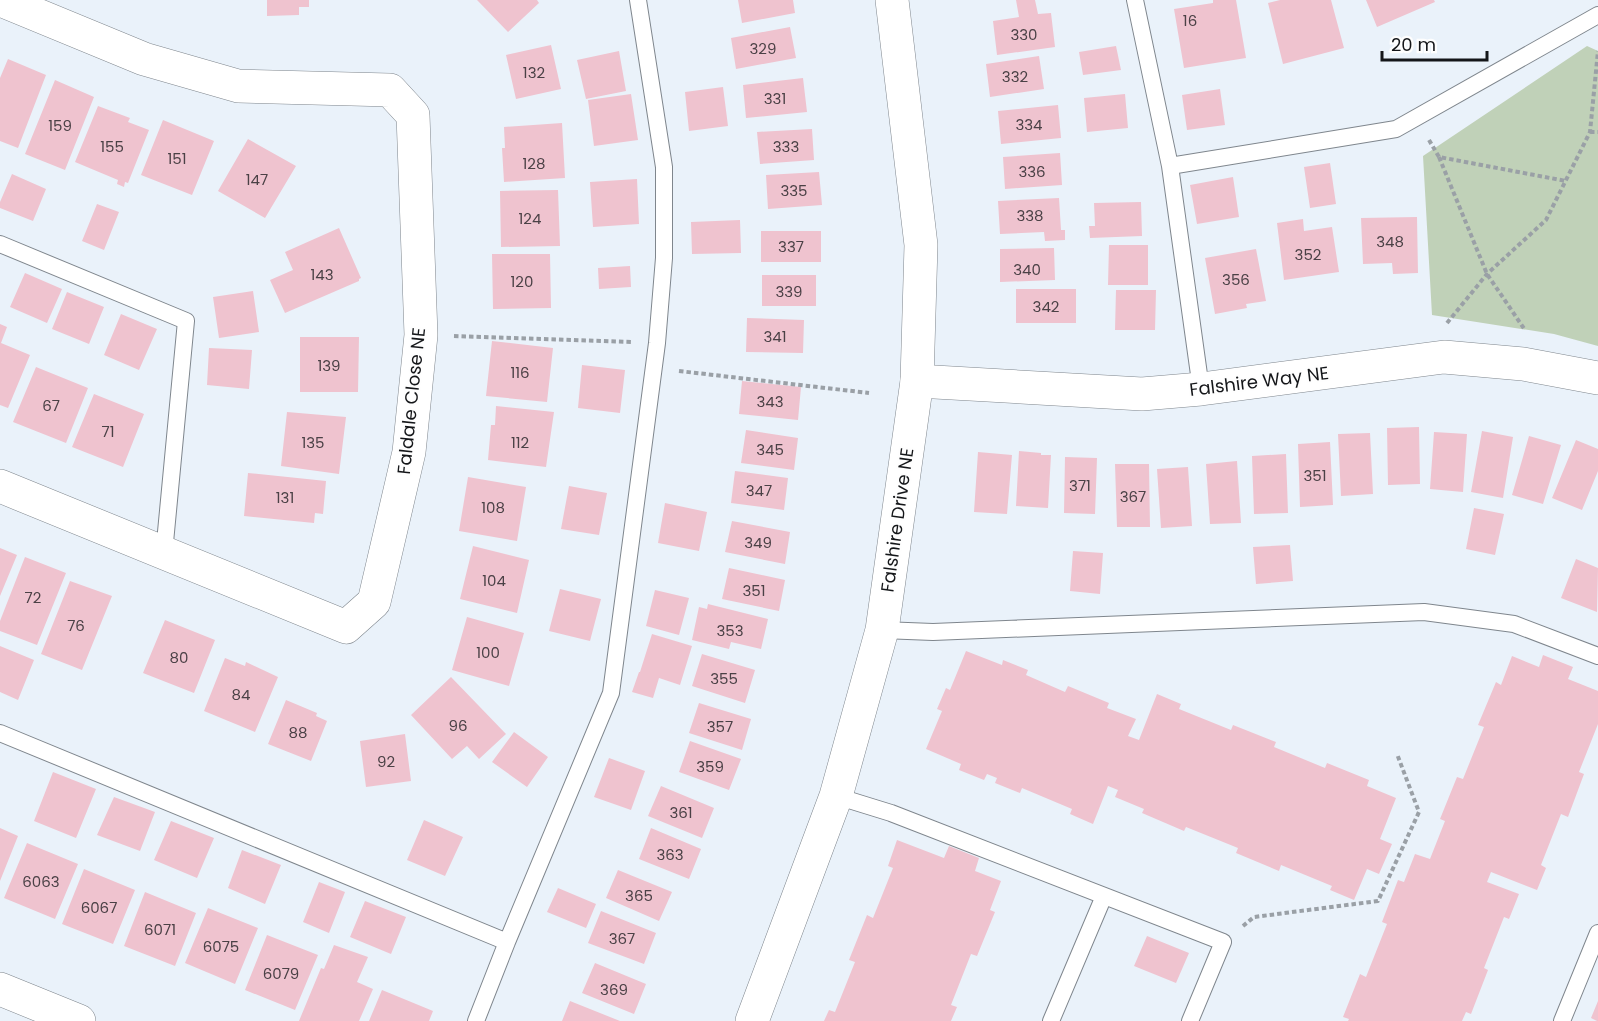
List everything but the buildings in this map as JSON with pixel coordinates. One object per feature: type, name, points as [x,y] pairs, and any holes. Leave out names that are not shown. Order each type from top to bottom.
[{"type":"street","name":"Faldale Close NE","points":[[0,486],[346,627],[374,602],[409,452],[421,335],[413,115],[390,90],[238,86],[144,59],[1,0]]},
{"type":"street","name":"Falshire Drive NE","points":[[752,1021],[836,796],[882,630],[917,381],[921,245],[892,0]]},
{"type":"street","name":"Falshire Way NE","points":[[917,381],[1142,394],[1201,389],[1444,357],[1523,364],[1598,378]]},
{"type":"street","points":[[0,989],[79,1021]]},
{"type":"lane","points":[[476,1021],[611,693],[657,343],[664,258],[664,167],[638,0]]},
{"type":"lane","points":[[1135,0],[1170,166],[1201,389]]},
{"type":"lane","points":[[1170,166],[1396,129],[1598,15]]},
{"type":"lane","points":[[0,244],[186,321],[164,553]]},
{"type":"lane","points":[[882,630],[933,632],[1424,612],[1514,624],[1598,656]]},
{"type":"lane","points":[[0,733],[507,942]]},
{"type":"lane","points":[[836,796],[891,813],[1223,942],[1190,1021]]},
{"type":"lane","points":[[1051,1021],[1104,896]]},
{"type":"lane","points":[[1562,1021],[1598,933]]},
{"type":"path","points":[[1444,357],[1444,328],[1487,274],[1546,220],[1566,181],[1590,132],[1598,51]]},
{"type":"path","points":[[1415,117],[1439,157],[1487,274],[1530,336],[1523,364]]},
{"type":"path","points":[[1590,132],[1598,132]]},
{"type":"path","points":[[1439,157],[1566,181]]},
{"type":"path","points":[[421,335],[657,343]]},
{"type":"path","points":[[653,368],[869,393]]},
{"type":"path","points":[[1223,942],[1254,917],[1378,901],[1419,812],[1396,754]]},
{"type":"green space","points":[[1587,46],[1598,51],[1598,346],[1554,334],[1432,315],[1423,156]]}]
